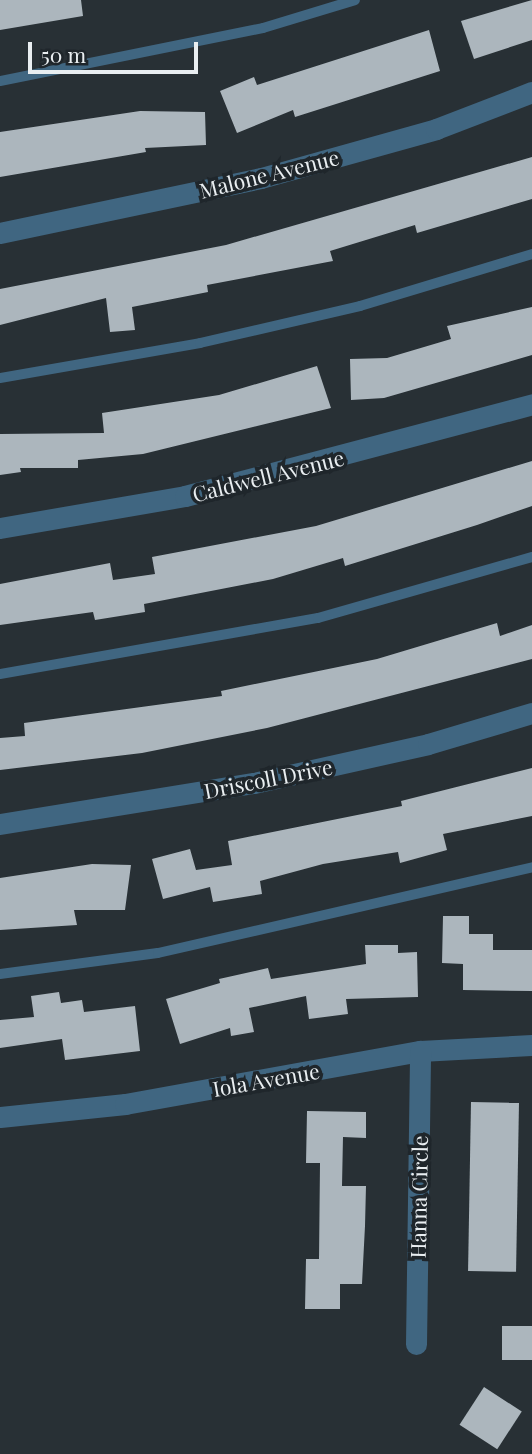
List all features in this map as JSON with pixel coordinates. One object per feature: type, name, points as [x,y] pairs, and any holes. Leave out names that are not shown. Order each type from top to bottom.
[{"type":"street","name":"Malone Avenue","points":[[0,233],[261,178],[436,129],[532,92]]},
{"type":"street","name":"Caldwell Avenue","points":[[0,528],[185,496],[532,404]]},
{"type":"street","name":"Driscoll Drive","points":[[0,824],[254,783],[428,744],[532,713]]},
{"type":"street","name":"Iola Avenue","points":[[0,1117],[125,1104],[420,1051],[532,1045]]},
{"type":"street","name":"Hanna Circle","points":[[416,1344],[420,1051]]},
{"type":"lane","points":[[0,81],[263,27],[355,0]]},
{"type":"lane","points":[[0,378],[80,368],[226,337],[359,306],[532,254]]},
{"type":"lane","points":[[0,674],[318,618],[532,557]]},
{"type":"lane","points":[[0,974],[158,953],[532,867]]},
{"type":"building","points":[[0,0],[81,0],[83,16],[0,30]]},
{"type":"building","points":[[532,0],[532,40],[474,59],[461,21]]},
{"type":"building","points":[[429,30],[440,71],[295,117],[293,110],[237,133],[220,91],[254,77],[257,85]]},
{"type":"building","points":[[140,111],[205,112],[206,145],[145,148],[146,152],[0,177],[0,132]]},
{"type":"building","points":[[532,157],[532,199],[417,233],[415,225],[330,251],[333,261],[207,285],[208,292],[132,307],[135,330],[110,332],[106,298],[0,325],[0,289],[226,245]]},
{"type":"building","points":[[532,307],[532,355],[384,398],[351,400],[350,359],[387,358],[451,339],[447,326]]},
{"type":"building","points":[[317,366],[331,408],[143,454],[78,460],[78,468],[20,468],[21,472],[0,475],[0,434],[104,433],[102,413],[219,395]]},
{"type":"building","points":[[532,461],[532,506],[345,566],[343,558],[273,579],[144,604],[145,612],[95,620],[93,612],[0,625],[0,584],[110,563],[113,580],[155,574],[152,557],[316,526]]},
{"type":"building","points":[[497,623],[500,636],[532,625],[532,659],[267,728],[142,753],[0,770],[0,738],[25,736],[24,723],[222,696],[221,691],[377,659]]},
{"type":"building","points":[[532,768],[532,816],[443,834],[447,850],[400,863],[398,852],[323,864],[260,881],[262,894],[213,902],[210,887],[163,899],[152,859],[190,849],[196,870],[232,865],[228,841],[402,806],[401,801]]},
{"type":"building","points":[[92,864],[131,865],[125,910],[74,910],[77,925],[0,930],[0,878]]},
{"type":"building","points":[[443,916],[469,916],[469,934],[493,934],[493,950],[532,950],[532,991],[463,990],[463,964],[442,963]]},
{"type":"building","points":[[365,945],[398,945],[398,953],[417,952],[418,997],[346,999],[348,1014],[309,1019],[306,996],[249,1008],[254,1032],[231,1036],[230,1028],[180,1044],[166,999],[220,983],[219,979],[268,968],[271,979],[366,964]]},
{"type":"building","points":[[59,992],[61,1003],[82,1000],[84,1012],[135,1006],[140,1051],[65,1060],[62,1039],[0,1048],[0,1020],[34,1017],[31,996]]},
{"type":"building","points":[[471,1102],[519,1103],[516,1272],[468,1271]]},
{"type":"building","points":[[307,1111],[366,1112],[366,1138],[343,1137],[342,1186],[366,1186],[362,1284],[340,1284],[340,1309],[305,1309],[306,1259],[319,1259],[320,1163],[306,1163]]},
{"type":"building","points":[[502,1326],[532,1326],[532,1360],[502,1360]]},
{"type":"building","points":[[484,1387],[522,1412],[497,1449],[459,1425]]}]
